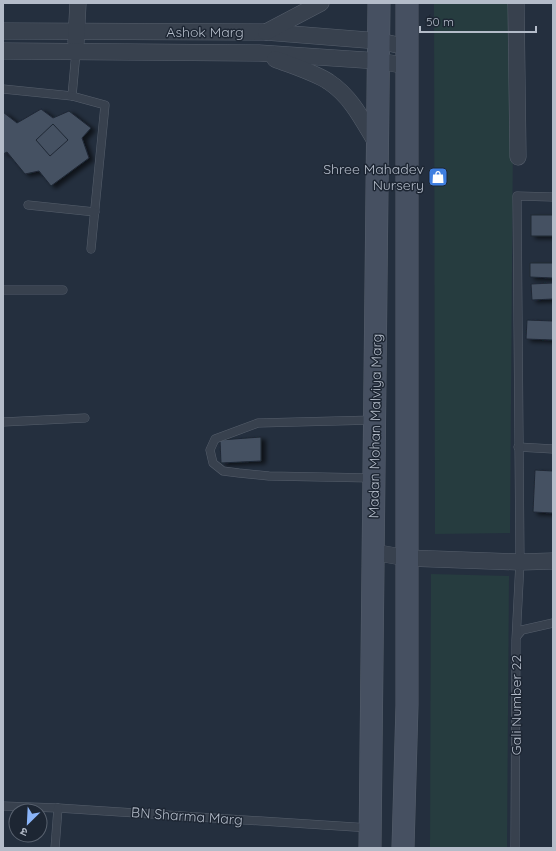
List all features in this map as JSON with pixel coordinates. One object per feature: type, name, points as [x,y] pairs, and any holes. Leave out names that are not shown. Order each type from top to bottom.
[{"type":"main road","name":"Madan Mohan Malviya Marg","points":[[370,838],[379,3]]},
{"type":"main road","points":[[403,848],[407,705],[407,3]]},
{"type":"street","points":[[76,52],[78,3]]},
{"type":"street","points":[[266,32],[320,3]]},
{"type":"street","points":[[516,3],[518,157]]},
{"type":"street","name":"Ashok Marg","points":[[3,31],[266,32],[407,57]]},
{"type":"street","name":"Ashok Marg","points":[[3,51],[260,53],[379,51]]},
{"type":"street","points":[[260,53],[329,82],[352,103],[378,146]]},
{"type":"street","points":[[373,552],[407,558],[520,562],[553,561]]},
{"type":"lane","points":[[72,96],[76,52]]},
{"type":"lane","points":[[3,89],[72,96],[105,105],[91,249]]},
{"type":"lane","name":"Gali Number 22","points":[[515,848],[517,636],[520,562],[517,196],[553,198]]},
{"type":"lane","points":[[28,205],[94,212]]},
{"type":"lane","points":[[3,290],[63,290]]},
{"type":"lane","points":[[3,422],[85,418]]},
{"type":"lane","points":[[374,420],[258,423],[215,439],[210,450],[213,463],[223,471],[269,476],[374,478]]},
{"type":"lane","points":[[518,447],[553,449]]},
{"type":"lane","points":[[517,636],[522,630],[553,623]]},
{"type":"lane","name":"BN Sharma Marg","points":[[3,806],[58,808],[370,838]]},
{"type":"lane","points":[[55,848],[58,808]]},
{"type":"green space","points":[[434,3],[514,3],[510,533],[435,534]]},
{"type":"green space","points":[[431,574],[509,576],[507,848],[430,848]]},
{"type":"building","points":[[41,109],[53,118],[69,111],[91,128],[82,138],[89,158],[51,186],[39,171],[25,174],[7,152],[3,154],[3,112],[17,123]]},
{"type":"building","points":[[53,124],[68,140],[50,156],[36,140]]},
{"type":"building","points":[[531,215],[553,215],[553,236],[531,236]]},
{"type":"building","points":[[530,263],[553,263],[553,278],[530,277]]},
{"type":"building","points":[[553,283],[553,299],[532,300],[531,284]]},
{"type":"building","points":[[527,320],[553,321],[553,340],[526,339]]},
{"type":"building","points":[[261,437],[261,461],[221,463],[220,440]]},
{"type":"building","points":[[535,470],[553,471],[553,513],[533,512]]},
{"type":"place","name":"Shree Mahadev Nursery","points":[[438,177]]}]
